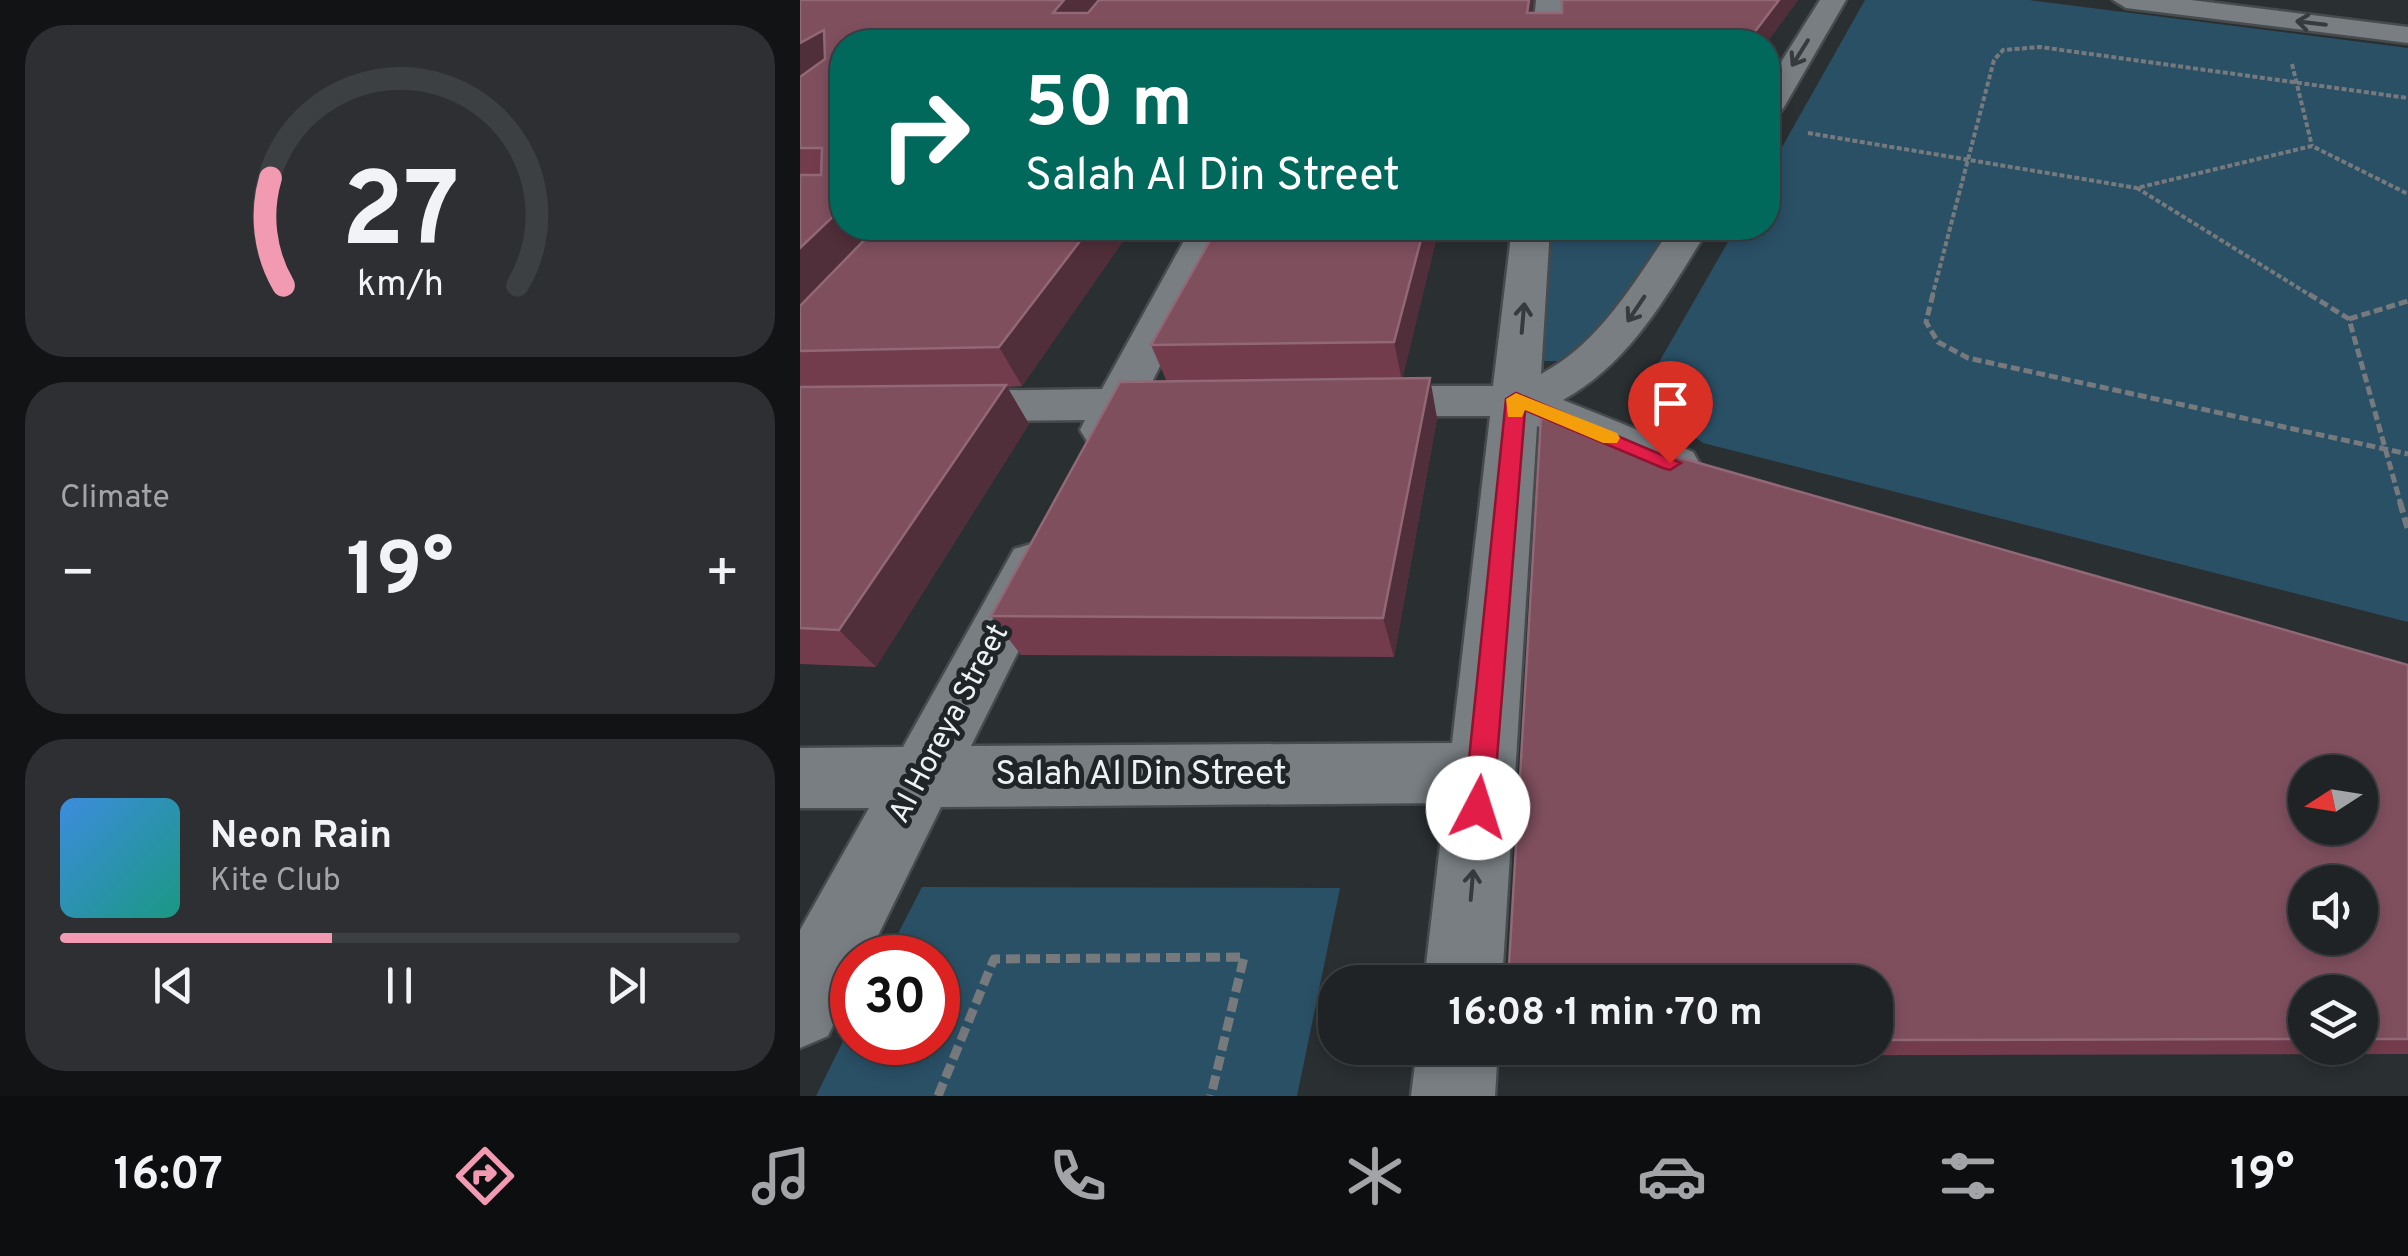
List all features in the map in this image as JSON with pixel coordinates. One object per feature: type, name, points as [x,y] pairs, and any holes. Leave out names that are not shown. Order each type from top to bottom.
[{"type":"street","points":[[1547,30],[1550,0]]},
{"type":"street","points":[[1780,88],[1834,0]]},
{"type":"street","points":[[2126,0],[2408,35]]},
{"type":"street","points":[[1082,472],[1204,240]]},
{"type":"street","points":[[1465,965],[1530,240]]},
{"type":"street","points":[[1317,401],[1516,399],[1559,381],[1595,358],[1619,334],[1682,240]]},
{"type":"street","points":[[1516,399],[1670,463],[1727,479]]},
{"type":"street","points":[[800,408],[1238,402]]},
{"type":"street","name":"Al Horeya Street","points":[[800,1008],[1056,522]]},
{"type":"street","name":"Salah Al Din Street","points":[[800,778],[1482,773]]},
{"type":"street","points":[[1454,1096],[1457,1065]]},
{"type":"path","points":[[2281,19],[2312,146]]},
{"type":"path","points":[[2408,98],[2040,47],[2013,47],[1996,54],[1926,322],[1938,342],[1968,358],[2408,454]]},
{"type":"path","points":[[1804,132],[2137,188],[2349,319],[2408,530]]},
{"type":"path","points":[[2137,188],[2312,146],[2408,194]]},
{"type":"path","points":[[2349,319],[2408,301]]},
{"type":"path","points":[[938,1096],[994,958],[1244,957],[1212,1096]]},
{"type":"shaded area","points":[[1865,0],[2029,0],[2408,48],[2408,622],[1703,443],[1639,397],[1729,240],[1780,240],[1780,151]]},
{"type":"shaded area","points":[[1545,240],[1669,240],[1581,361],[1533,361]]},
{"type":"shaded area","points":[[922,887],[1340,888],[1324,965],[1318,965],[1318,994],[1297,1096],[816,1096],[831,1065],[960,1065],[960,935],[897,935]]},
{"type":"building","points":[[800,0],[1064,0],[1053,13],[1088,13],[1099,0],[1529,0],[1527,13],[1562,13],[1562,0],[1779,0],[1756,30],[830,30],[830,219],[800,248],[800,175],[821,175],[822,148],[800,148],[800,77],[825,59],[824,30],[800,43]]},
{"type":"building","points":[[864,240],[1081,240],[999,347],[800,351],[800,306]]},
{"type":"building","points":[[1210,240],[1421,240],[1394,342],[1151,345]]},
{"type":"building","points":[[1430,378],[1383,618],[991,616],[1120,382]]},
{"type":"building","points":[[1006,385],[839,630],[800,628],[800,387]]},
{"type":"building","points":[[1541,418],[2408,665],[2408,1039],[2378,1039],[2378,975],[2288,975],[2288,1039],[1893,1040],[1893,965],[1509,965]]},
{"type":"slow traffic","points":[[1515,412],[1516,399],[1610,438]]},
{"type":"route","points":[[1478,808],[1516,399],[1670,463]]}]
